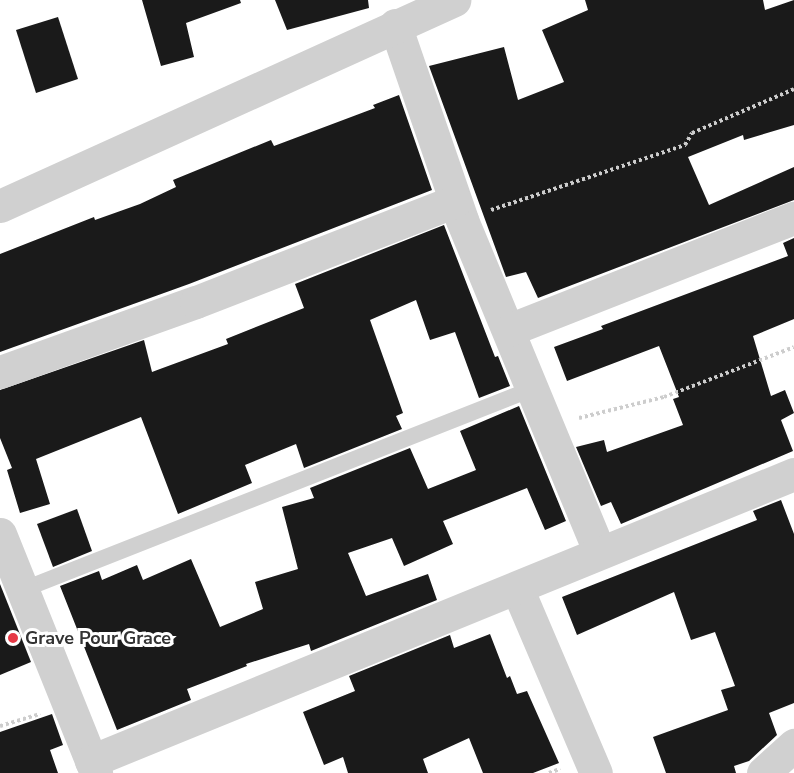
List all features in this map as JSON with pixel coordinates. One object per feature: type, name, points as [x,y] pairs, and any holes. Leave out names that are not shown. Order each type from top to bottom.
[{"type":"street","points":[[0,206],[454,0]]},
{"type":"street","points":[[395,25],[459,210],[599,551]]},
{"type":"street","points":[[0,372],[459,210]]},
{"type":"street","points":[[509,330],[794,218]]},
{"type":"street","points":[[3,552],[22,590],[94,767],[599,551],[794,474]]},
{"type":"street","points":[[517,588],[596,773]]},
{"type":"street","points":[[763,773],[794,745]]},
{"type":"lane","points":[[22,590],[532,388]]},
{"type":"path","points":[[459,210],[686,145],[692,133],[794,89]]},
{"type":"path","points":[[548,425],[664,397],[794,347]]},
{"type":"path","points":[[0,726],[70,705]]},
{"type":"building","points":[[142,0],[240,0],[241,3],[186,23],[194,57],[161,66]]},
{"type":"building","points":[[275,0],[368,0],[369,8],[287,30]]},
{"type":"building","points":[[585,0],[763,0],[765,10],[794,0],[794,125],[744,140],[743,135],[688,157],[709,205],[794,167],[794,200],[538,298],[526,272],[506,277],[429,66],[504,47],[518,100],[564,82],[542,30],[588,10]]},
{"type":"building","points":[[58,17],[78,79],[36,93],[16,30]]},
{"type":"building","points":[[399,95],[432,190],[189,284],[0,352],[0,254],[94,217],[95,220],[140,204],[176,187],[173,180],[271,140],[274,146],[375,108],[373,105]]},
{"type":"building","points":[[444,225],[495,357],[498,356],[510,386],[479,398],[455,332],[430,340],[416,300],[370,320],[403,413],[396,416],[402,429],[304,468],[296,444],[245,465],[252,483],[178,514],[141,417],[36,459],[50,504],[20,513],[7,470],[12,468],[0,438],[0,390],[144,340],[152,372],[228,344],[226,339],[304,308],[295,284]]},
{"type":"building","points":[[794,238],[794,319],[753,336],[771,396],[785,390],[794,413],[781,420],[793,451],[621,524],[611,502],[601,506],[576,447],[604,440],[607,452],[683,425],[673,399],[679,397],[659,346],[567,381],[554,347],[603,329],[601,326],[788,256],[783,243]]},
{"type":"building","points":[[519,406],[566,521],[545,530],[527,488],[443,521],[453,544],[404,566],[392,538],[348,553],[366,596],[428,574],[437,600],[311,651],[309,644],[246,664],[247,666],[187,689],[191,700],[117,730],[60,586],[99,571],[102,580],[137,565],[143,580],[191,559],[220,627],[263,609],[255,582],[298,569],[282,507],[314,498],[310,488],[410,448],[428,489],[476,470],[460,431]]},
{"type":"building","points":[[781,500],[794,534],[794,703],[769,713],[777,735],[749,761],[734,766],[736,773],[666,773],[653,737],[728,710],[721,690],[735,686],[715,632],[691,640],[674,592],[577,635],[562,597],[757,520],[753,511]]},
{"type":"building","points":[[77,509],[92,551],[53,567],[37,524]]},
{"type":"building","name":"Grave Pour Grace","points":[[0,584],[31,662],[0,675]]},
{"type":"building","points":[[490,634],[507,678],[510,676],[517,694],[527,691],[559,763],[533,773],[483,773],[469,738],[423,759],[428,773],[348,773],[343,757],[324,765],[303,712],[355,691],[349,676],[450,635],[454,648]]},
{"type":"building","points":[[52,714],[63,745],[50,750],[58,773],[0,773],[0,732]]},
{"type":"place","name":"Grave Pour Grace","points":[[13,638]]}]
